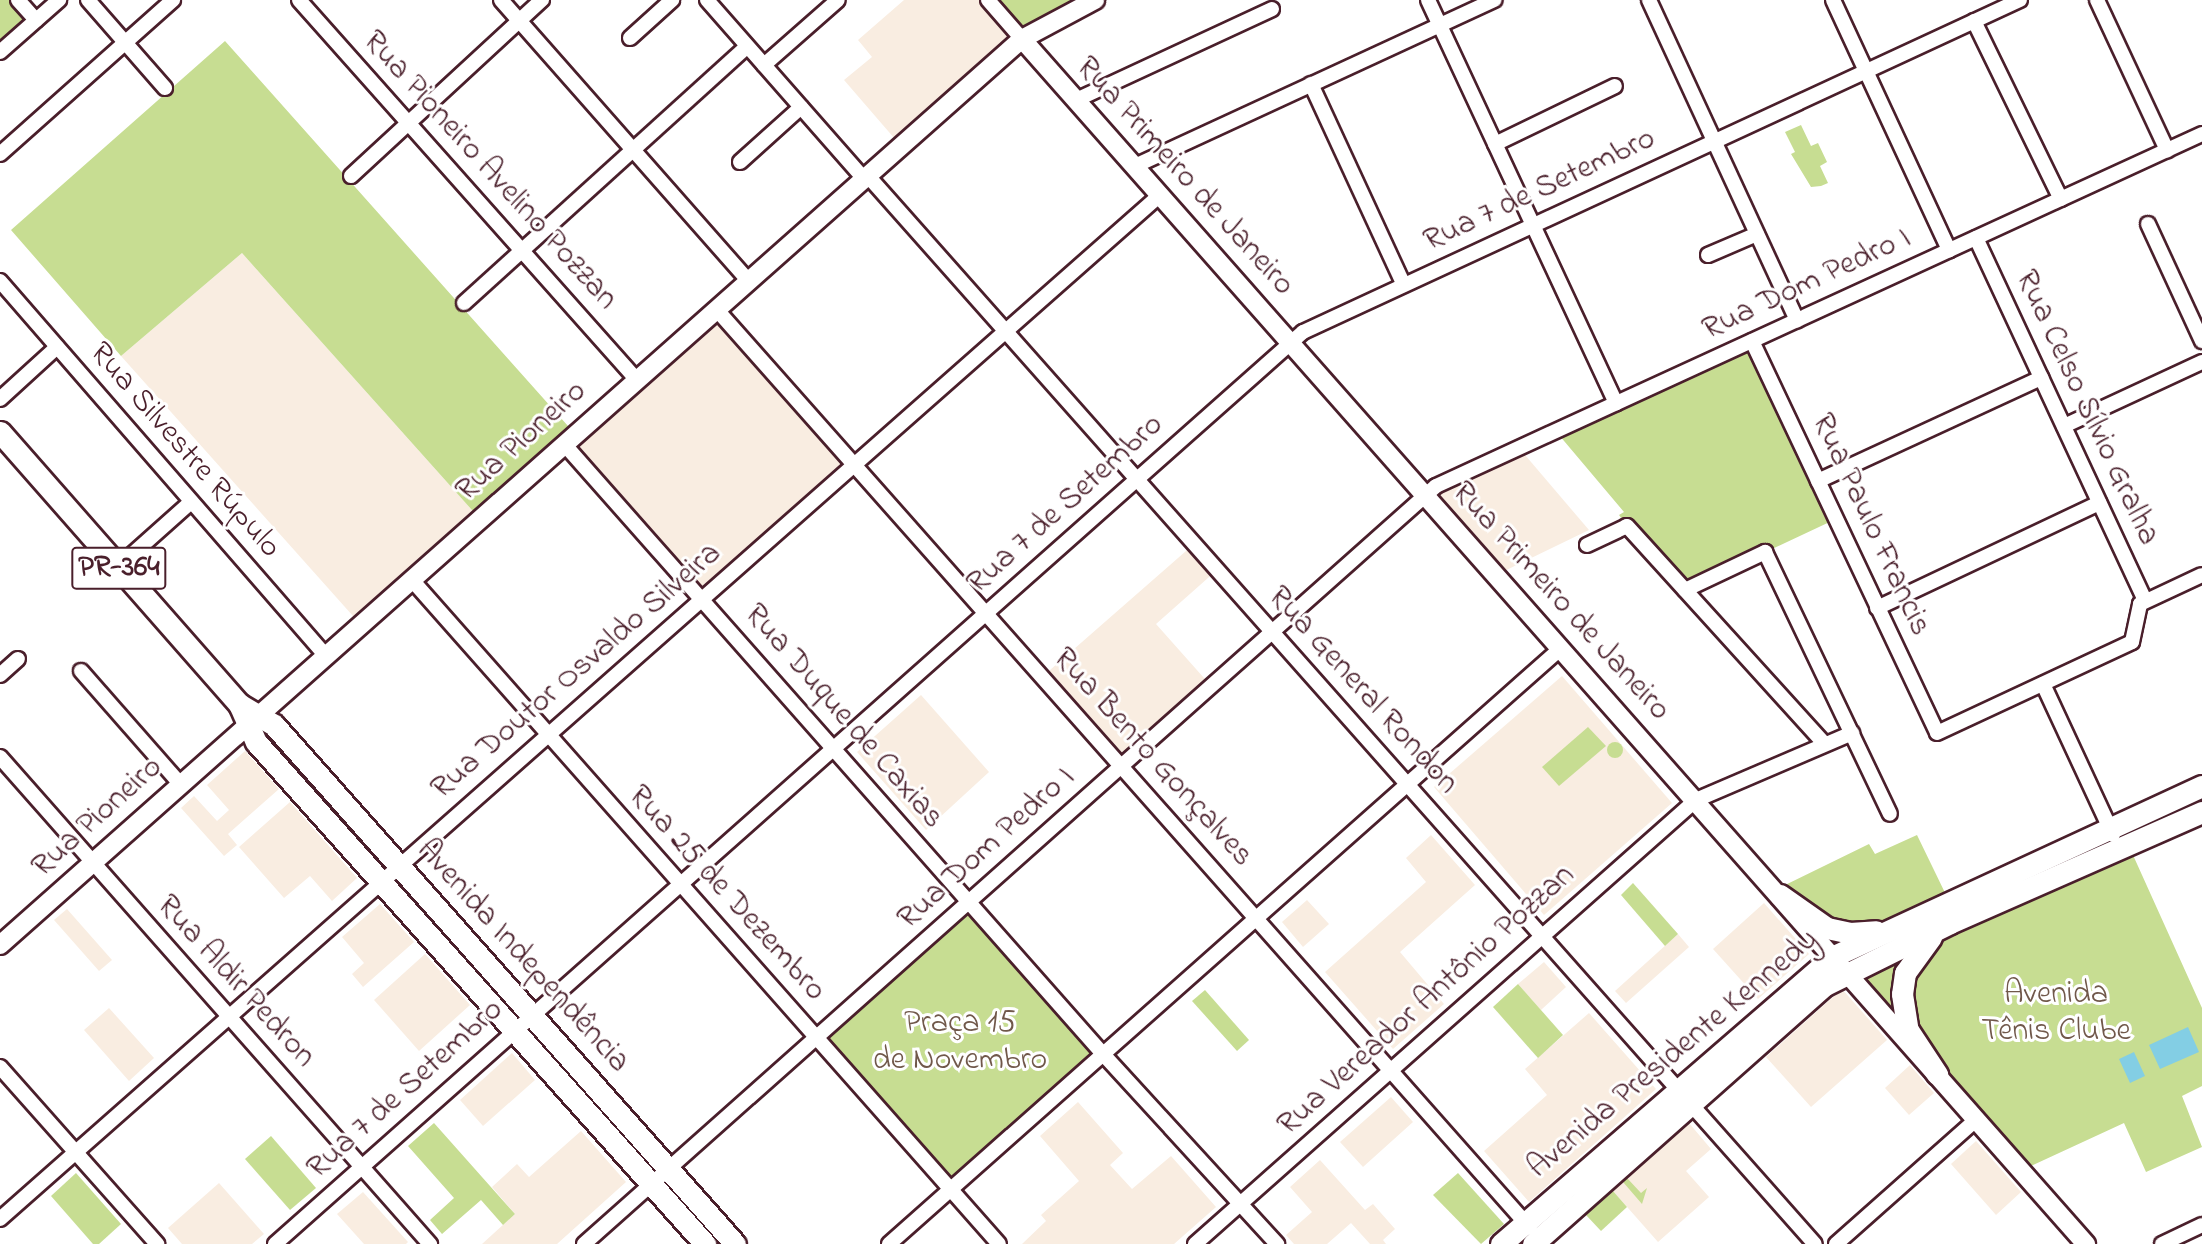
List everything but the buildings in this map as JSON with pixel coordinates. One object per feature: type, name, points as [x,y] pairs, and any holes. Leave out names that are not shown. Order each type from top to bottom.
[{"type":"main road","name":"PR-364","points":[[0,432],[254,720]]},
{"type":"main road","name":"Avenida Independência","points":[[705,1244],[256,742],[254,720],[274,725],[735,1244]]},
{"type":"main road","name":"Avenida Presidente Kennedy","points":[[1501,1244],[1525,1222],[1825,985],[1841,964],[1931,911],[2202,786]]},
{"type":"main road","name":"Avenida Presidente Kennedy","points":[[1841,964],[1951,923],[2202,812]]},
{"type":"main road","points":[[1780,895],[1827,928],[1850,933],[1875,931],[1931,911]]},
{"type":"main road","points":[[1937,1074],[1909,1030],[1902,994],[1915,953],[1951,923]]},
{"type":"main road","name":"Avenida Presidente Kennedy","points":[[1539,1242],[1684,1096]]},
{"type":"street","points":[[18,0],[36,20]]},
{"type":"street","points":[[0,52],[59,0]]},
{"type":"street","points":[[88,0],[165,89]]},
{"type":"street","points":[[0,154],[173,0]]},
{"type":"street","name":"Rua Pioneiro Avelino Pozzan","points":[[299,0],[637,380]]},
{"type":"street","points":[[501,0],[749,281]]},
{"type":"street","points":[[351,176],[542,0]]},
{"type":"street","points":[[630,38],[673,0]]},
{"type":"street","name":"Rua General Rondon","points":[[707,0],[1137,479],[1815,1244]]},
{"type":"street","points":[[764,65],[838,0]]},
{"type":"street","name":"Rua Primeiro de Janeiro","points":[[988,0],[1291,343],[1431,491],[1561,648],[2086,1244]]},
{"type":"street","name":"Rua Pioneiro","points":[[0,945],[1022,39],[1096,0]]},
{"type":"street","points":[[1428,0],[1616,403]]},
{"type":"street","points":[[1135,166],[1494,0]]},
{"type":"street","points":[[1649,0],[1797,320]]},
{"type":"street","points":[[1833,0],[1950,250]]},
{"type":"street","name":"Rua 7 de Setembro","points":[[275,1244],[1303,332],[2020,0]]},
{"type":"street","points":[[2097,0],[2167,150]]},
{"type":"street","points":[[1076,100],[1272,9]]},
{"type":"street","points":[[1974,21],[2061,199]]},
{"type":"street","points":[[464,303],[747,46]]},
{"type":"street","points":[[1311,85],[1404,285]]},
{"type":"street","points":[[1495,144],[1615,86]]},
{"type":"street","points":[[740,162],[801,107]]},
{"type":"street","name":"Rua Dom Pedro I","points":[[584,1244],[1431,491],[1616,403],[2202,134]]},
{"type":"street","name":"Rua Doutor Osvaldo Silveira","points":[[0,1219],[1160,195]]},
{"type":"street","points":[[2148,224],[2202,341]]},
{"type":"street","points":[[1708,255],[1757,234]]},
{"type":"street","name":"Rua Celso Sílvio Gralha","points":[[1976,238],[2145,601]]},
{"type":"street","name":"Rua Silvestre Rúpulo","points":[[0,281],[326,656]]},
{"type":"street","name":"Rua Bento Gonçalves","points":[[717,310],[1525,1222],[1539,1242]]},
{"type":"street","name":"Rua Paulo Francis","points":[[1752,341],[1937,733],[2043,684]]},
{"type":"street","points":[[0,399],[57,348]]},
{"type":"street","points":[[2064,426],[2202,362]]},
{"type":"street","points":[[1818,481],[2041,378]]},
{"type":"street","name":"Rua Duque de Caxias","points":[[565,445],[1103,1054],[1277,1244]]},
{"type":"street","points":[[118,567],[191,502]]},
{"type":"street","points":[[1878,608],[2099,503]]},
{"type":"street","points":[[1587,545],[1627,526],[1825,744]]},
{"type":"street","points":[[1685,590],[1765,552],[1890,814]]},
{"type":"street","points":[[2119,849],[2043,684],[2132,642],[2139,606],[2202,575]]},
{"type":"street","name":"Rua 25 de Dezembro","points":[[412,580],[999,1244]]},
{"type":"street","points":[[889,1244],[1561,648]]},
{"type":"street","points":[[0,675],[18,659]]},
{"type":"street","points":[[81,671],[181,785]]},
{"type":"street","name":"Rua Vereador Antônio Pozzan","points":[[1195,1244],[1696,800],[1852,733]]},
{"type":"street","name":"Rua Aldir Pedron","points":[[0,757],[430,1244]]},
{"type":"street","points":[[0,1067],[156,1244]]},
{"type":"street","points":[[1836,1244],[1977,1119]]},
{"type":"street","points":[[2162,1244],[2202,1225]]},
{"type":"shaded area","points":[[904,0],[988,0],[1022,39],[901,146],[844,80],[872,57],[858,40]]},
{"type":"shaded area","points":[[242,253],[480,519],[361,625],[121,356]]},
{"type":"shaded area","points":[[717,310],[854,465],[701,600],[565,445]]},
{"type":"shaded area","points":[[1519,448],[1589,530],[1496,575],[1426,495]]},
{"type":"shaded area","points":[[1194,544],[1217,570],[1156,624],[1212,687],[1122,767],[1042,677]]},
{"type":"shaded area","points":[[1562,676],[1672,803],[1544,915],[1434,787]]},
{"type":"shaded area","points":[[921,695],[989,772],[926,830],[857,752]]},
{"type":"shaded area","points":[[245,751],[279,789],[228,834],[237,845],[224,856],[181,808],[194,796],[217,821],[229,810],[207,785]]},
{"type":"shaded area","points":[[290,802],[357,878],[332,901],[310,876],[284,898],[239,847]]},
{"type":"shaded area","points":[[1431,835],[1475,885],[1400,952],[1444,1004],[1393,1049],[1325,972],[1426,882],[1406,858]]},
{"type":"shaded area","points":[[1307,900],[1329,924],[1303,947],[1282,922]]},
{"type":"shaded area","points":[[1764,903],[1809,954],[1758,999],[1713,949]]},
{"type":"shaded area","points":[[380,904],[414,942],[363,987],[352,974],[364,963],[342,937]]},
{"type":"shaded area","points":[[67,909],[112,960],[99,971],[54,920]]},
{"type":"shaded area","points":[[1678,934],[1689,947],[1626,1003],[1615,991]]},
{"type":"shaded area","points":[[425,954],[470,1005],[419,1051],[374,1000]]},
{"type":"shaded area","points":[[1544,962],[1566,987],[1541,1010],[1518,984]]},
{"type":"shaded area","points":[[1842,989],[1887,1040],[1811,1107],[1766,1057]]},
{"type":"shaded area","points":[[109,1008],[154,1058],[129,1081],[84,1030]]},
{"type":"shaded area","points":[[1589,1013],[1656,1089],[1529,1202],[1484,1151],[1547,1095],[1525,1069]]},
{"type":"shaded area","points":[[512,1053],[535,1080],[483,1126],[460,1100]]},
{"type":"shaded area","points":[[1910,1065],[1934,1093],[1909,1115],[1885,1088]]},
{"type":"shaded area","points":[[1391,1097],[1413,1122],[1363,1167],[1340,1142]]},
{"type":"shaded area","points":[[1078,1102],[1123,1153],[1110,1165],[1132,1189],[1171,1156],[1216,1207],[1174,1244],[1022,1244],[1046,1221],[1041,1215],[1079,1181],[1040,1136]]},
{"type":"shaded area","points":[[1689,1123],[1711,1149],[1686,1171],[1709,1197],[1658,1242],[1613,1191]]},
{"type":"shaded area","points":[[581,1131],[626,1182],[557,1244],[482,1244],[515,1214],[492,1187],[517,1164],[529,1177]]},
{"type":"shaded area","points":[[1976,1141],[2021,1192],[1996,1215],[1951,1164]]},
{"type":"shaded area","points":[[1320,1160],[1365,1210],[1373,1204],[1395,1229],[1383,1240],[1386,1244],[1370,1244],[1351,1223],[1327,1244],[1294,1244],[1286,1235],[1312,1212],[1290,1187]]},
{"type":"shaded area","points":[[219,1183],[264,1234],[252,1244],[182,1244],[168,1228]]},
{"type":"shaded area","points":[[363,1192],[408,1242],[406,1244],[364,1244],[337,1214]]},
{"type":"green space","points":[[0,0],[18,0],[36,20],[0,52]]},
{"type":"green space","points":[[988,0],[1095,0],[1022,39]]},
{"type":"green space","points":[[225,41],[576,435],[480,519],[242,253],[121,356],[11,230]]},
{"type":"green space","points":[[1801,125],[1811,146],[1818,143],[1827,162],[1820,166],[1828,183],[1821,186],[1811,187],[1791,154],[1795,152],[1785,132]]},
{"type":"green space","points":[[1752,341],[1836,519],[1685,590],[1627,526],[1619,515],[1624,512],[1559,435]]},
{"type":"green space","points":[[1588,727],[1606,746],[1559,786],[1542,767]]},
{"type":"green space","points":[[1615,742],[1623,750],[1615,758],[1607,750]]},
{"type":"green space","points":[[1917,835],[1948,899],[1874,928],[1842,928],[1779,888],[1869,844],[1875,854]]},
{"type":"green space","name":"Avenida Tênis Clube","points":[[2128,844],[2202,1008],[2202,1086],[2182,1096],[2202,1147],[2146,1172],[2124,1123],[2022,1170],[1908,1030],[1915,953],[1930,938]]},
{"type":"green space","points":[[1633,883],[1678,934],[1665,946],[1621,895]]},
{"type":"green space","name":"Praça 15 de Novembro","points":[[969,902],[1103,1054],[951,1189],[817,1038]]},
{"type":"green space","points":[[1921,941],[1903,1030],[1853,973]]},
{"type":"green space","points":[[1518,984],[1563,1035],[1538,1058],[1493,1007]]},
{"type":"green space","points":[[1205,990],[1249,1040],[1237,1051],[1192,1001]]},
{"type":"green space","points":[[434,1123],[515,1214],[503,1225],[481,1200],[442,1234],[430,1220],[454,1198],[408,1146]]},
{"type":"green space","points":[[271,1136],[316,1188],[290,1210],[245,1159]]},
{"type":"green space","points":[[76,1173],[121,1224],[99,1244],[93,1244],[51,1196]]},
{"type":"green space","points":[[1458,1173],[1504,1224],[1481,1244],[1433,1195]]},
{"type":"green space","points":[[1627,1178],[1641,1193],[1647,1188],[1642,1204],[1623,1182]]},
{"type":"green space","points":[[1613,1191],[1627,1207],[1601,1231],[1586,1215]]},
{"type":"water","points":[[2188,1027],[2199,1052],[2160,1069],[2149,1045]]},
{"type":"water","points":[[2134,1052],[2145,1076],[2130,1083],[2119,1059]]}]
